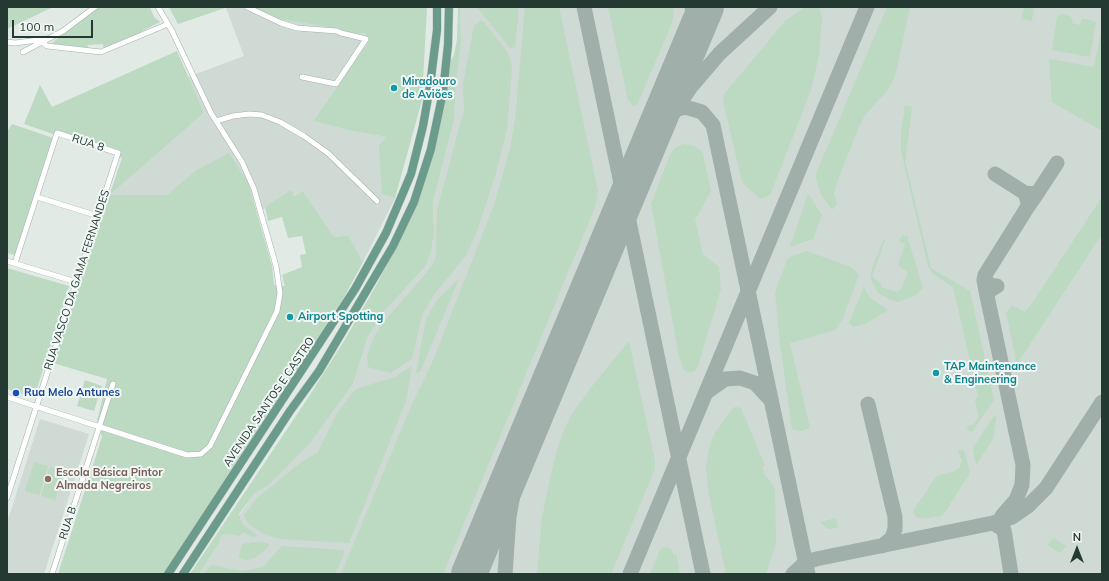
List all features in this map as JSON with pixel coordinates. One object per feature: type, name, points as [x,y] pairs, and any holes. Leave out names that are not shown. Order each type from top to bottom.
[{"type":"main road","name":"AVENIDA SANTOS E CASTRO","points":[[168,574],[355,290],[388,227],[410,174],[423,126],[436,37],[437,7]]},
{"type":"main road","name":"AVENIDA SANTOS E CASTRO","points":[[183,574],[290,411],[319,371],[393,246],[411,208],[424,176],[443,92],[448,45],[449,7]]},
{"type":"street","points":[[23,52],[51,38],[95,7]]},
{"type":"street","points":[[7,397],[187,455],[201,454],[206,450],[277,311],[280,293],[276,266],[264,218],[250,179],[216,121],[168,24],[158,7]]},
{"type":"street","points":[[247,7],[281,23],[297,28],[337,31],[341,34],[366,39],[336,84],[302,77]]},
{"type":"street","points":[[42,42],[46,46],[101,52],[168,24]]},
{"type":"street","points":[[7,42],[16,43],[51,38]]},
{"type":"street","points":[[216,121],[233,116],[249,114],[262,115],[280,122],[304,136],[329,154],[377,201]]},
{"type":"street","name":"RUA 8","points":[[37,197],[57,133],[118,153]]},
{"type":"street","name":"RUA VASCO DA GAMA FERNANDES","points":[[7,498],[118,153]]},
{"type":"street","points":[[15,263],[37,197],[98,216]]},
{"type":"street","points":[[7,261],[76,282]]},
{"type":"street","name":"RUA B","points":[[52,574],[113,384]]},
{"type":"street","points":[[7,475],[14,477]]},
{"type":"shaded area","points":[[251,7],[277,19],[333,28],[355,34],[365,33],[369,41],[313,121],[352,131],[386,137],[382,194],[395,198],[363,262],[348,235],[334,237],[303,191],[295,196],[294,193],[265,207],[259,216],[249,185],[195,171],[167,196],[110,195],[204,113],[188,77],[244,56],[226,8]]},
{"type":"shaded area","points":[[460,7],[1102,7],[1102,574],[199,574],[219,543],[221,536],[226,534],[255,493],[269,485],[312,441],[353,384],[368,337],[382,314],[425,267],[431,253],[434,232],[433,202],[454,121],[456,84],[461,42]]},
{"type":"shaded area","name":"Escola Básica Pintor Almada Negreiros","points":[[40,419],[89,434],[44,574],[7,574],[7,523]]},
{"type":"green space","points":[[7,7],[53,7],[7,29]]},
{"type":"green space","points":[[99,7],[150,7],[154,17],[160,22],[142,31],[142,35],[104,49],[103,44],[87,45],[89,48],[53,44],[53,42]]},
{"type":"green space","points":[[169,7],[228,7],[178,24]]},
{"type":"green space","points":[[253,7],[427,7],[422,100],[395,198],[382,194],[379,146],[386,137],[352,131],[313,121],[369,41],[365,33],[355,34],[333,28],[277,19]]},
{"type":"green space","points":[[458,7],[460,7],[461,42],[456,84],[454,121],[433,202],[434,232],[431,253],[425,267],[382,314],[368,337],[353,384],[312,441],[269,485],[255,493],[239,514],[242,524],[257,535],[253,537],[243,532],[240,536],[226,534],[221,536],[219,543],[199,574],[190,574],[308,398],[344,341],[377,284],[400,236],[448,84],[450,62],[454,55],[457,40]]},
{"type":"green space","points":[[477,7],[519,7],[515,47],[510,48]]},
{"type":"green space","points":[[525,7],[559,7],[598,191],[597,200],[443,574],[341,574],[412,404],[432,363],[494,205],[510,148],[515,120]]},
{"type":"green space","points":[[608,7],[673,7],[674,14],[672,23],[637,105],[633,106],[628,100]]},
{"type":"green space","points":[[806,7],[816,7],[820,10],[822,18],[819,56],[810,93],[770,195],[760,199],[742,182],[723,100],[725,93],[786,20]]},
{"type":"green space","points":[[887,7],[910,7],[895,76],[888,90],[865,115],[858,129],[836,185],[834,194],[837,203],[832,210],[821,194],[815,176]]},
{"type":"green space","points":[[1024,7],[1034,7],[1032,21],[1022,19]]},
{"type":"green space","points":[[1061,14],[1070,16],[1073,20],[1072,23],[1080,25],[1082,19],[1096,22],[1090,57],[1052,50],[1057,17]]},
{"type":"green space","points":[[481,21],[484,22],[508,53],[512,67],[507,129],[496,173],[476,234],[466,255],[433,296],[422,315],[412,359],[390,373],[368,367],[367,356],[374,337],[383,323],[432,266],[436,255],[437,210],[464,110],[463,83],[474,26]]},
{"type":"green space","points":[[1102,28],[1102,131],[1052,102],[1049,59],[1094,67]]},
{"type":"green space","points":[[177,51],[204,113],[110,195],[167,195],[195,171],[229,153],[249,185],[272,266],[274,285],[285,286],[282,275],[302,267],[300,255],[306,254],[302,236],[288,238],[282,217],[268,221],[265,207],[291,190],[295,196],[303,191],[334,237],[348,235],[363,262],[344,297],[163,574],[58,574],[102,437],[97,421],[107,379],[53,363],[122,158],[24,124],[40,85],[52,107]]},
{"type":"green space","points":[[905,105],[912,107],[905,161],[931,268],[970,291],[994,400],[972,432],[968,431],[967,428],[969,425],[974,424],[979,417],[975,400],[978,396],[953,287],[932,273],[928,266],[901,151],[901,132]]},
{"type":"green space","points":[[12,124],[53,138],[15,255],[7,253],[7,132]]},
{"type":"green space","points":[[683,144],[692,145],[699,149],[703,154],[711,191],[695,220],[703,254],[719,267],[721,289],[697,369],[693,372],[684,370],[679,357],[651,204],[670,155],[675,148]]},
{"type":"green space","points":[[808,194],[822,215],[813,239],[790,247]]},
{"type":"green space","points":[[1102,197],[1102,234],[1017,364],[1006,313],[1012,305],[1025,312],[1031,305]]},
{"type":"green space","points":[[902,235],[907,236],[923,288],[916,295],[898,302],[878,293],[872,282],[871,275],[872,268],[883,240],[885,240],[872,277],[881,283],[882,287],[897,292],[901,289],[907,276],[907,272],[898,265],[905,244],[899,242]]},
{"type":"green space","points":[[807,251],[851,267],[859,275],[843,318],[836,330],[790,343],[810,428],[800,431],[792,429],[780,343],[775,292],[787,260],[792,256]]},
{"type":"green space","points":[[7,268],[69,286],[34,398],[7,389]]},
{"type":"green space","points":[[459,279],[420,372],[416,373],[426,320],[438,299]]},
{"type":"green space","points":[[864,287],[869,297],[888,310],[867,323],[853,327],[849,323]]},
{"type":"green space","points":[[629,341],[655,461],[655,469],[611,574],[537,574],[542,518],[552,469],[561,437],[570,417],[593,385]]},
{"type":"green space","points":[[412,366],[406,401],[349,543],[280,539],[266,535],[248,524],[244,515],[257,498],[299,464],[318,452],[337,413],[356,389],[395,377]]},
{"type":"green space","points":[[85,380],[102,386],[94,411],[77,406]]},
{"type":"green space","points":[[735,407],[741,408],[765,466],[762,467],[766,477],[770,480],[775,490],[776,543],[766,574],[726,574],[709,495],[706,467],[709,448],[713,436],[731,410]]},
{"type":"green space","points":[[995,414],[996,420],[993,439],[976,465],[973,448]]},
{"type":"green space","points":[[964,450],[970,473],[945,512],[941,516],[917,518],[913,513],[915,508],[936,477],[955,471],[960,467],[962,461],[958,451]]},
{"type":"green space","points":[[34,462],[48,466],[39,495],[25,491]]},
{"type":"green space","points":[[50,467],[64,471],[55,500],[41,496]]},
{"type":"green space","points":[[836,518],[838,528],[828,529],[820,522]]},
{"type":"green space","points":[[1053,538],[1066,546],[1061,552],[1058,552],[1048,545]]},
{"type":"green space","points":[[254,542],[267,543],[269,546],[255,558],[247,560],[240,559],[239,556],[242,544]]},
{"type":"green space","points":[[282,546],[344,550],[344,554],[335,574],[204,574],[209,567],[213,565],[241,571],[263,567]]},
{"type":"green space","points":[[664,547],[670,548],[674,555],[676,554],[680,574],[650,574],[660,550]]},
{"type":"taxiway","points":[[584,7],[703,574]]},
{"type":"taxiway","points":[[692,7],[697,30]]},
{"type":"taxiway","points":[[638,171],[652,144],[690,88],[719,54],[770,7]]},
{"type":"taxiway","points":[[630,574],[867,7]]},
{"type":"taxiway","points":[[657,126],[668,112],[685,107],[702,112],[713,125],[808,574]]},
{"type":"taxiway","points":[[1038,192],[1033,194],[1025,193],[1028,202],[1027,208],[1038,192],[1057,163]]},
{"type":"taxiway","points":[[995,174],[1025,193]]},
{"type":"taxiway","points":[[984,280],[992,286],[997,286],[989,291],[987,296],[984,280],[985,275],[1027,208]]},
{"type":"taxiway","points":[[987,296],[1023,465],[1022,485],[1016,500],[1002,516]]},
{"type":"taxiway","points":[[708,391],[725,379],[740,378],[755,383],[770,399]]},
{"type":"taxiway","points":[[793,574],[805,563],[816,559],[993,523],[1012,517],[1028,506],[1046,488],[1102,402]]},
{"type":"taxiway","points":[[868,404],[895,517],[895,529],[892,538],[882,546]]},
{"type":"taxiway","points":[[505,574],[509,517],[515,483],[528,433]]},
{"type":"taxiway","points":[[993,523],[1004,530],[1011,574]]},
{"type":"runway","points":[[469,574],[706,7]]},
{"type":"place","name":"Miradouro de Aviões","points":[[394,88]]},
{"type":"place","name":"Airport Spotting","points":[[290,317]]},
{"type":"place","name":"TAP Maintenance & Engineering","points":[[936,373]]},
{"type":"place","name":"Rua Melo Antunes","points":[[16,393]]},
{"type":"place","name":"Escola Básica Pintor Almada Negreiros","points":[[48,479]]}]
